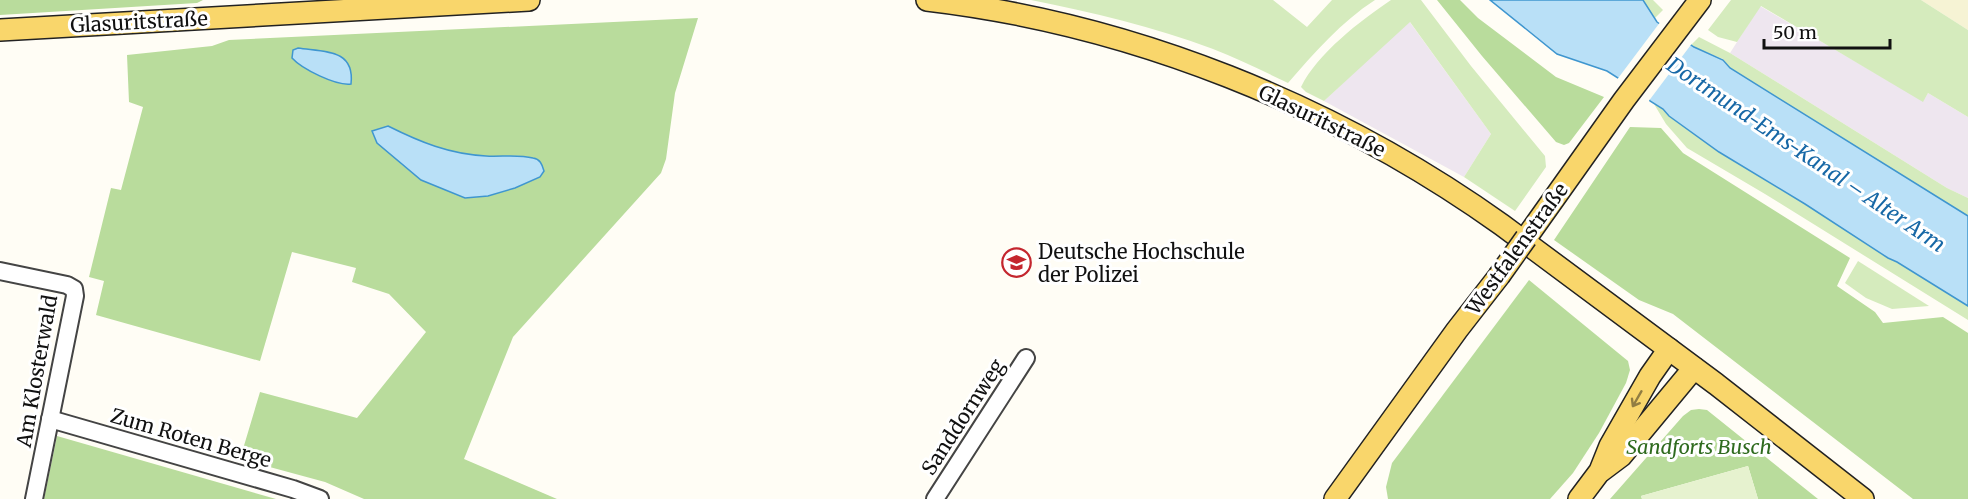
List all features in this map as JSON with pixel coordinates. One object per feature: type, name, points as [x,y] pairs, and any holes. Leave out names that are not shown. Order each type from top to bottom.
[{"type":"main road","name":"Glasuritstraße","points":[[0,30],[529,0]]},
{"type":"main road","name":"Glasuritstraße","points":[[927,0],[999,11],[1061,24],[1120,40],[1217,72],[1297,106],[1390,154],[1470,202],[1669,349],[1863,499]]},
{"type":"main road","name":"Westfalenstraße","points":[[1341,497],[1457,330],[1545,213],[1624,100],[1698,3]]},
{"type":"main road","points":[[1579,499],[1600,471],[1610,446],[1650,376],[1669,349]]},
{"type":"main road","points":[[1600,471],[1621,456],[1694,368]]},
{"type":"street","name":"Am Klosterwald","points":[[0,271],[57,281],[74,290],[75,296],[34,499]]},
{"type":"street","name":"Sanddornweg","points":[[935,499],[1026,358]]},
{"type":"street","name":"Zum Roten Berge","points":[[50,419],[293,489],[320,499]]},
{"type":"shaded area","points":[[1921,0],[1968,0],[1968,30]]},
{"type":"shaded area","points":[[1760,6],[1923,101],[1928,93],[1968,117],[1968,198],[1947,188],[1730,53]]},
{"type":"shaded area","points":[[1409,21],[1491,134],[1464,177],[1324,101]]},
{"type":"green space","points":[[0,0],[203,0],[197,3],[0,15]]},
{"type":"green space","points":[[1031,0],[1273,0],[1307,27],[1332,0],[1375,0],[1340,28],[1288,83],[1191,41],[1100,15]]},
{"type":"green space","points":[[1391,0],[1421,0],[1471,66],[1545,156],[1546,167],[1515,211],[1464,177],[1491,134],[1410,22],[1324,101],[1301,87],[1329,50],[1367,17]]},
{"type":"green space","points":[[1437,0],[1460,0],[1478,18],[1556,77],[1604,97],[1569,143],[1564,145],[1556,142]]},
{"type":"green space","points":[[1643,0],[1653,0],[1663,10],[1654,19]]},
{"type":"green space","points":[[1731,0],[1921,0],[1968,30],[1968,117],[1928,93],[1923,102],[1761,6],[1737,42],[1718,37],[1708,30]]},
{"type":"green space","points":[[698,18],[675,93],[666,159],[661,173],[513,337],[464,459],[557,499],[364,499],[325,482],[240,459],[260,392],[357,418],[426,332],[389,294],[352,282],[356,268],[292,252],[260,361],[96,315],[104,281],[89,277],[111,188],[121,190],[143,107],[129,102],[127,55],[212,46],[229,40]],"holes":[[[388,126],[421,143],[451,152],[511,157],[540,177],[488,196],[465,198],[421,180],[401,164]]]},
{"type":"green space","points":[[1699,37],[1730,53],[1947,188],[1968,198],[1968,216],[1730,68],[1723,59],[1693,47],[1691,45]]},
{"type":"green space","points":[[1654,104],[1719,152],[1968,306],[1968,320],[1687,148],[1666,124]]},
{"type":"green space","points":[[1630,127],[1661,128],[1683,153],[1850,258],[1837,286],[1875,312],[1883,323],[1943,317],[1968,333],[1968,499],[1913,499],[1673,314],[1639,300],[1554,240]]},
{"type":"green space","points":[[1858,261],[1929,306],[1892,309],[1866,298],[1845,283]]},
{"type":"green space","points":[[1529,280],[1628,361],[1630,370],[1626,383],[1599,433],[1573,473],[1550,499],[1388,499],[1386,487],[1392,463]]},
{"type":"green space","name":"Sandforts Busch","points":[[1691,410],[1707,410],[1818,499],[1758,499],[1748,466],[1641,496],[1642,499],[1610,499],[1683,416]]},
{"type":"green space","points":[[57,436],[276,499],[44,499]]},
{"type":"green space","points":[[1748,466],[1758,499],[1642,499],[1641,496]]},
{"type":"water","name":"Dortmund-Ems-Kanal – Alter Arm","points":[[1490,0],[1643,0],[1657,22],[1694,47],[1723,60],[1730,68],[1968,216],[1968,306],[1719,152],[1669,116],[1648,97],[1607,71],[1557,54]]},
{"type":"water","points":[[298,48],[328,52],[343,58],[351,73],[351,84],[328,80],[303,67],[292,58],[293,50]]},
{"type":"water","points":[[388,126],[423,142],[460,153],[537,159],[544,171],[540,177],[515,188],[488,196],[465,198],[421,180],[377,143],[372,131]]},
{"type":"pier","points":[[1661,21],[1693,42],[1648,102],[1616,81]]},
{"type":"place","name":"Deutsche Hochschule der Polizei","points":[[1017,263]]}]
